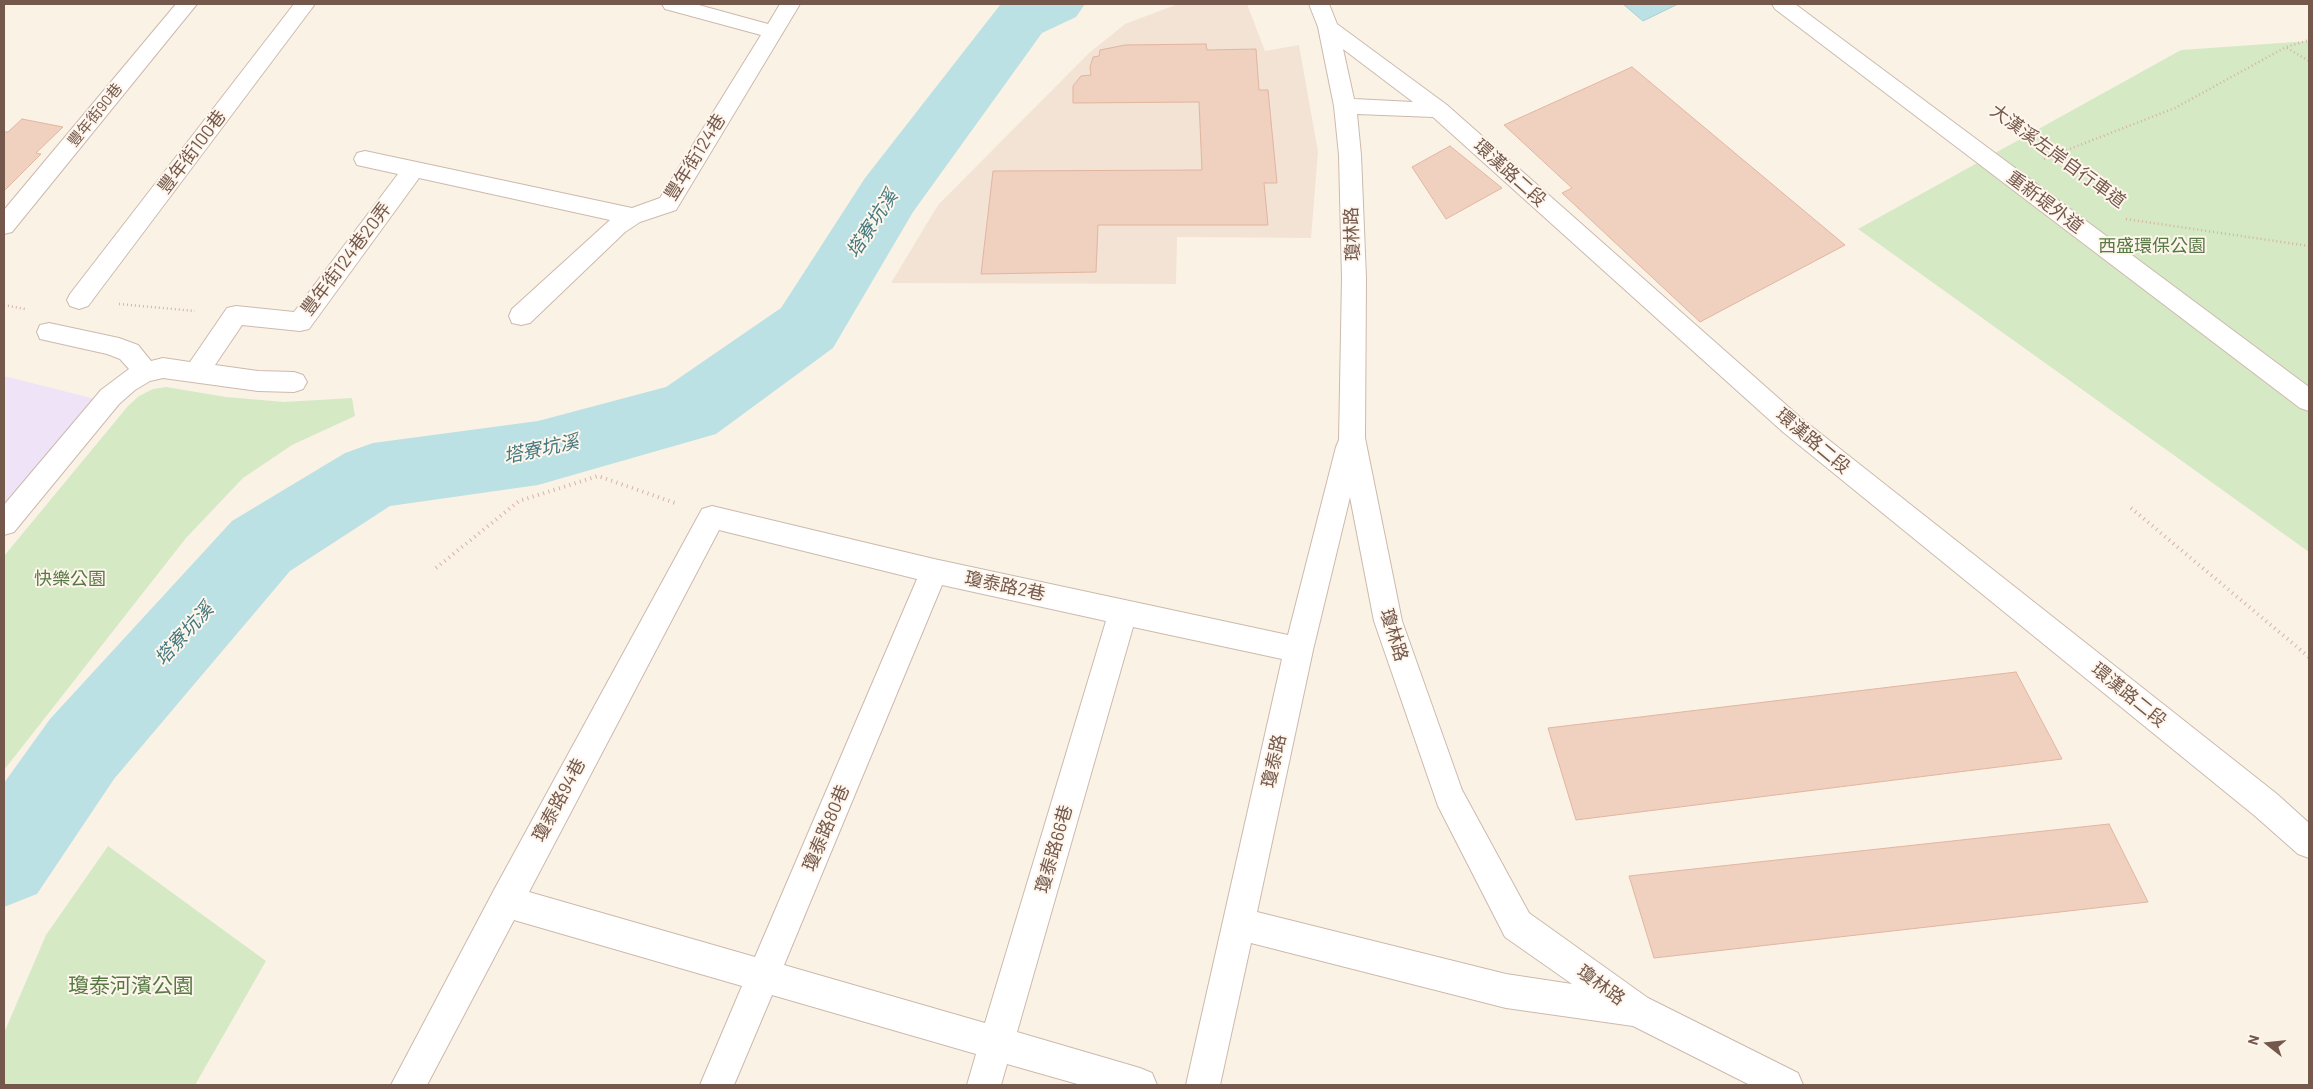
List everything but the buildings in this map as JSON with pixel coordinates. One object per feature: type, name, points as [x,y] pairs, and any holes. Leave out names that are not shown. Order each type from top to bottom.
[{"type":"street","name":"豐年街90巷","points":[[4,226],[187,4]]},
{"type":"street","name":"豐年街100巷","points":[[79,300],[304,4]]},
{"type":"street","points":[[672,4],[774,32]]},
{"type":"street","name":"豐年街124巷","points":[[521,316],[616,226],[632,216],[668,204],[790,4]]},
{"type":"street","name":"重新堤外道","points":[[1782,4],[2309,401]]},
{"type":"street","name":"瓊林路","points":[[1323,14],[1345,106],[1350,155],[1354,278],[1352,438],[1388,621],[1449,796],[1517,925],[1636,1010],[1786,1085]]},
{"type":"street","name":"環漢路二段","points":[[1323,14],[1439,110],[1792,425],[2266,806],[2309,843]]},
{"type":"street","points":[[1345,106],[1439,110]]},
{"type":"street","points":[[365,159],[632,216]]},
{"type":"street","name":"豐年街124巷20弄","points":[[197,372],[236,315],[300,322],[414,170]]},
{"type":"street","points":[[49,332],[110,345],[129,352],[139,362],[143,373]]},
{"type":"street","points":[[4,524],[110,397],[126,383],[143,373],[163,368],[258,380],[294,382]]},
{"type":"street","name":"瓊泰路","points":[[1203,1085],[1299,650],[1352,438]]},
{"type":"street","name":"瓊泰路2巷","points":[[712,516],[934,571],[1299,650]]},
{"type":"street","name":"瓊泰路94巷","points":[[408,1085],[712,516]]},
{"type":"street","name":"瓊泰路80巷","points":[[718,1085],[934,571]]},
{"type":"street","name":"瓊泰路66巷","points":[[984,1085],[1123,612]]},
{"type":"street","points":[[505,901],[1140,1085]]},
{"type":"street","points":[[1238,924],[1506,991],[1636,1010]]},
{"type":"path","points":[[2286,47],[2309,40]]},
{"type":"path","points":[[2286,47],[2309,61]]},
{"type":"path","name":"大漢溪左岸自行車道","points":[[2049,165],[2042,160],[2175,108],[2286,47]]},
{"type":"path","name":"大漢溪左岸自行車道","points":[[2124,219],[2309,246]]},
{"type":"path","points":[[436,568],[519,501],[598,476],[712,516]]},
{"type":"path","points":[[2131,508],[2309,657]]},
{"type":"shaded area","points":[[1178,4],[1247,4],[1265,51],[1299,45],[1318,152],[1311,238],[1177,237],[1176,284],[891,283],[938,205],[1089,53],[1125,24]]},
{"type":"shaded area","points":[[4,376],[99,400],[4,507]]},
{"type":"green space","name":"西盛環保公園","points":[[2309,41],[2309,552],[1858,229],[2181,50]]},
{"type":"green space","name":"快樂公園","points":[[166,387],[226,397],[284,402],[352,398],[355,416],[292,445],[243,478],[186,538],[4,770],[4,556],[128,406],[139,396],[153,389]]},
{"type":"green space","name":"瓊泰河濱公園","points":[[108,846],[266,961],[195,1085],[4,1085],[4,1033],[46,935]]},
{"type":"water","points":[[1623,4],[1678,4],[1643,21]]},
{"type":"waterway","name":"塔寮坑溪","points":[[4,861],[82,749],[261,546],[373,476],[538,453],[689,412],[807,328],[889,195],[1021,19],[1055,4]]}]
